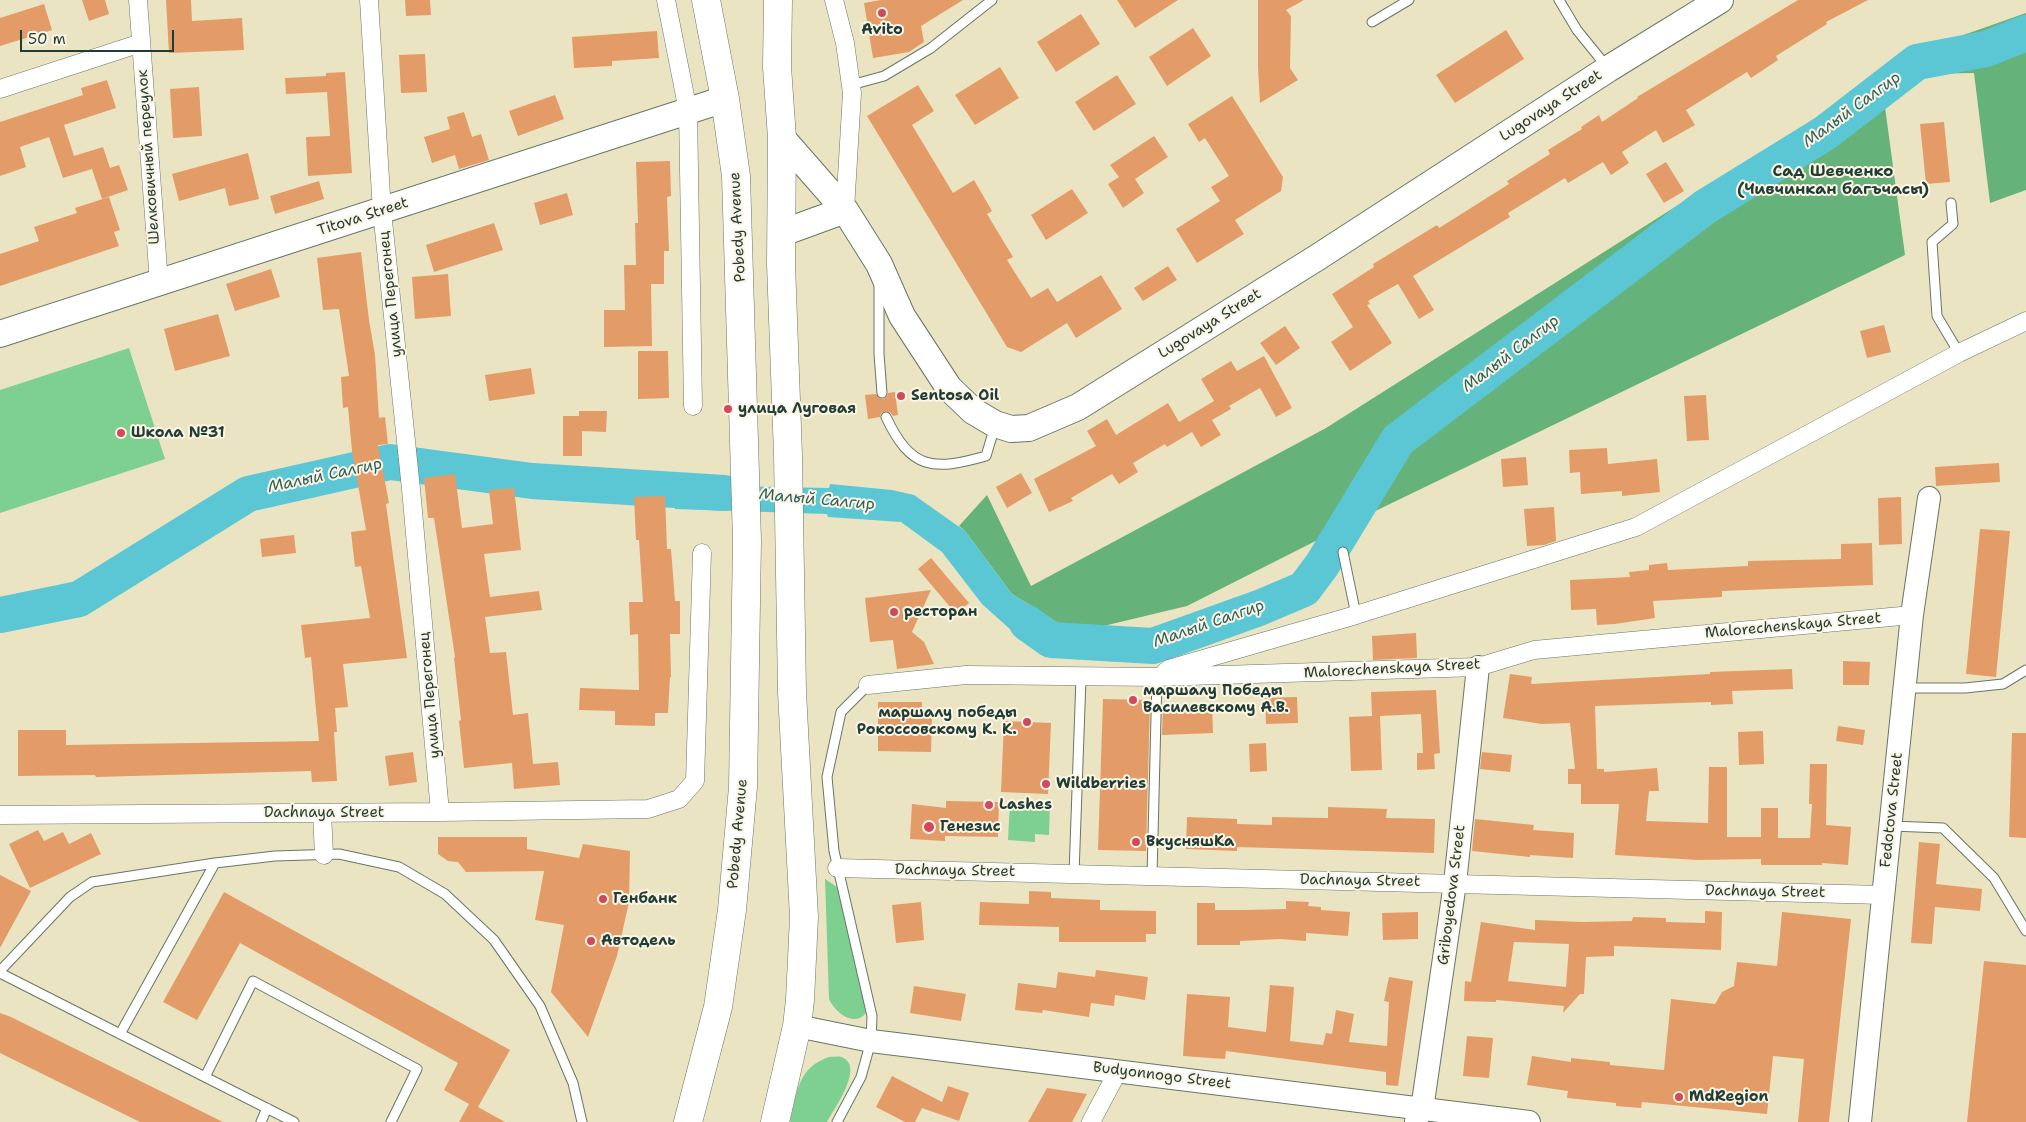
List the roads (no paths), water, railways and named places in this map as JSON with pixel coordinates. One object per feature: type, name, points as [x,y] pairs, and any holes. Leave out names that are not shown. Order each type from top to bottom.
[{"type":"main road","name":"Pobedy Avenue","points":[[688,1122],[718,1007],[732,910],[743,787],[747,541],[746,457],[736,176],[725,99],[706,0]]},
{"type":"main road","points":[[775,1122],[796,1026],[802,972],[804,917],[792,692],[788,455],[781,264],[782,138],[777,67],[778,0]]},
{"type":"main road","name":"Lugovaya Street","points":[[782,138],[845,210],[879,264],[902,316],[948,388],[973,411],[995,424],[1011,429],[1029,428],[1078,407],[1318,257],[1608,69],[1720,0]]},
{"type":"main road","name":"Titova Street","points":[[0,334],[725,99]]},
{"type":"main road","points":[[782,233],[845,210]]},
{"type":"street","name":"Шелковичный переулок","points":[[138,0],[159,283]]},
{"type":"street","name":"улица Перегонец","points":[[369,0],[382,210],[411,489],[440,812]]},
{"type":"street","points":[[666,0],[688,111],[692,406]]},
{"type":"street","points":[[834,0],[845,43],[852,93],[845,210]]},
{"type":"street","points":[[0,89],[141,44]]},
{"type":"street","points":[[1157,677],[1169,669],[1356,615],[1636,527],[1958,353],[2026,321]]},
{"type":"street","name":"Fedotova Street","points":[[1860,1122],[1912,615],[1929,498]]},
{"type":"street","name":"Dachnaya Street","points":[[0,815],[648,809],[679,799],[695,781],[702,553]]},
{"type":"street","name":"Malorechenskaya Street","points":[[868,686],[966,675],[1081,678],[1157,677],[1478,667],[1534,650],[1912,615]]},
{"type":"street","name":"Griboyedova Street","points":[[1419,1115],[1455,884],[1478,667]]},
{"type":"street","points":[[322,813],[324,854]]},
{"type":"street","name":"Dachnaya Street","points":[[837,868],[1883,895]]},
{"type":"street","name":"Budyonnogo Street","points":[[796,1026],[872,1042],[1118,1071],[1419,1115],[1529,1122]]},
{"type":"street","points":[[1091,1122],[1118,1071]]},
{"type":"lane","points":[[851,85],[884,76],[931,48],[992,0]]},
{"type":"lane","points":[[1372,22],[1409,0]]},
{"type":"lane","points":[[1559,0],[1578,30],[1608,69]]},
{"type":"lane","points":[[1951,203],[1954,224],[1932,242],[1937,316],[1958,353]]},
{"type":"lane","points":[[879,264],[879,354],[882,393]]},
{"type":"lane","points":[[886,417],[904,449],[916,458],[934,465],[961,463],[986,456],[995,424]]},
{"type":"lane","points":[[1343,552],[1356,615]]},
{"type":"lane","points":[[1905,688],[1965,688],[2003,684],[2026,670]]},
{"type":"lane","points":[[1152,876],[1157,677]]},
{"type":"lane","points":[[1074,874],[1081,678]]},
{"type":"lane","points":[[837,1122],[861,1077],[872,1042],[872,1016],[837,868],[827,777],[841,712],[868,686]]},
{"type":"lane","points":[[1890,826],[1943,828],[1994,878],[2026,931]]},
{"type":"lane","points":[[294,1122],[0,972],[70,897],[92,882],[215,863],[275,856],[339,854],[399,867],[444,894],[494,940],[540,1006],[572,1083],[582,1122]]},
{"type":"lane","points":[[120,1034],[215,863]]},
{"type":"lane","points":[[205,1077],[253,981],[417,1070],[391,1122]]},
{"type":"lane","points":[[261,1122],[267,1108]]},
{"type":"water","points":[[830,484],[892,490],[914,495],[965,531],[1012,594],[1074,633],[1066,659],[1055,652],[1032,645],[1011,630],[982,604],[942,552],[901,522],[828,517],[827,514],[675,509],[675,485],[829,488]]},
{"type":"waterway","name":"Малый Салгир","points":[[1027,623],[1051,640],[1153,646],[1259,608],[1304,589],[1322,565],[1398,440],[1705,207],[1825,133],[1917,62],[1986,49],[2026,33]]},
{"type":"waterway","name":"Малый Салгир","points":[[0,615],[79,599],[248,494],[390,462],[532,481],[724,493]]},
{"type":"place","name":"Avito","points":[[882,13]]},
{"type":"place","name":"Sentosa Oil","points":[[901,396]]},
{"type":"place","name":"улица Луговая","points":[[728,409]]},
{"type":"place","name":"Школа №31","points":[[121,433]]},
{"type":"place","name":"ресторан","points":[[894,612]]},
{"type":"place","name":"маршалу Победы Василевскому А.В.","points":[[1133,700]]},
{"type":"place","name":"маршалу победы Рокоссовскому К. К.","points":[[1027,722]]},
{"type":"place","name":"Wildberries","points":[[1046,784]]},
{"type":"place","name":"Lashes","points":[[989,805]]},
{"type":"place","name":"Генезис","points":[[929,827]]},
{"type":"place","name":"ВкусняшКа","points":[[1136,842]]},
{"type":"place","name":"Генбанк","points":[[603,899]]},
{"type":"place","name":"Автодель","points":[[591,941]]},
{"type":"place","name":"MdRegion","points":[[1679,1097]]},
{"type":"district","name":"Сад Шевченко (Чивчинкан багъчасы)","points":[[1833,181]]}]
